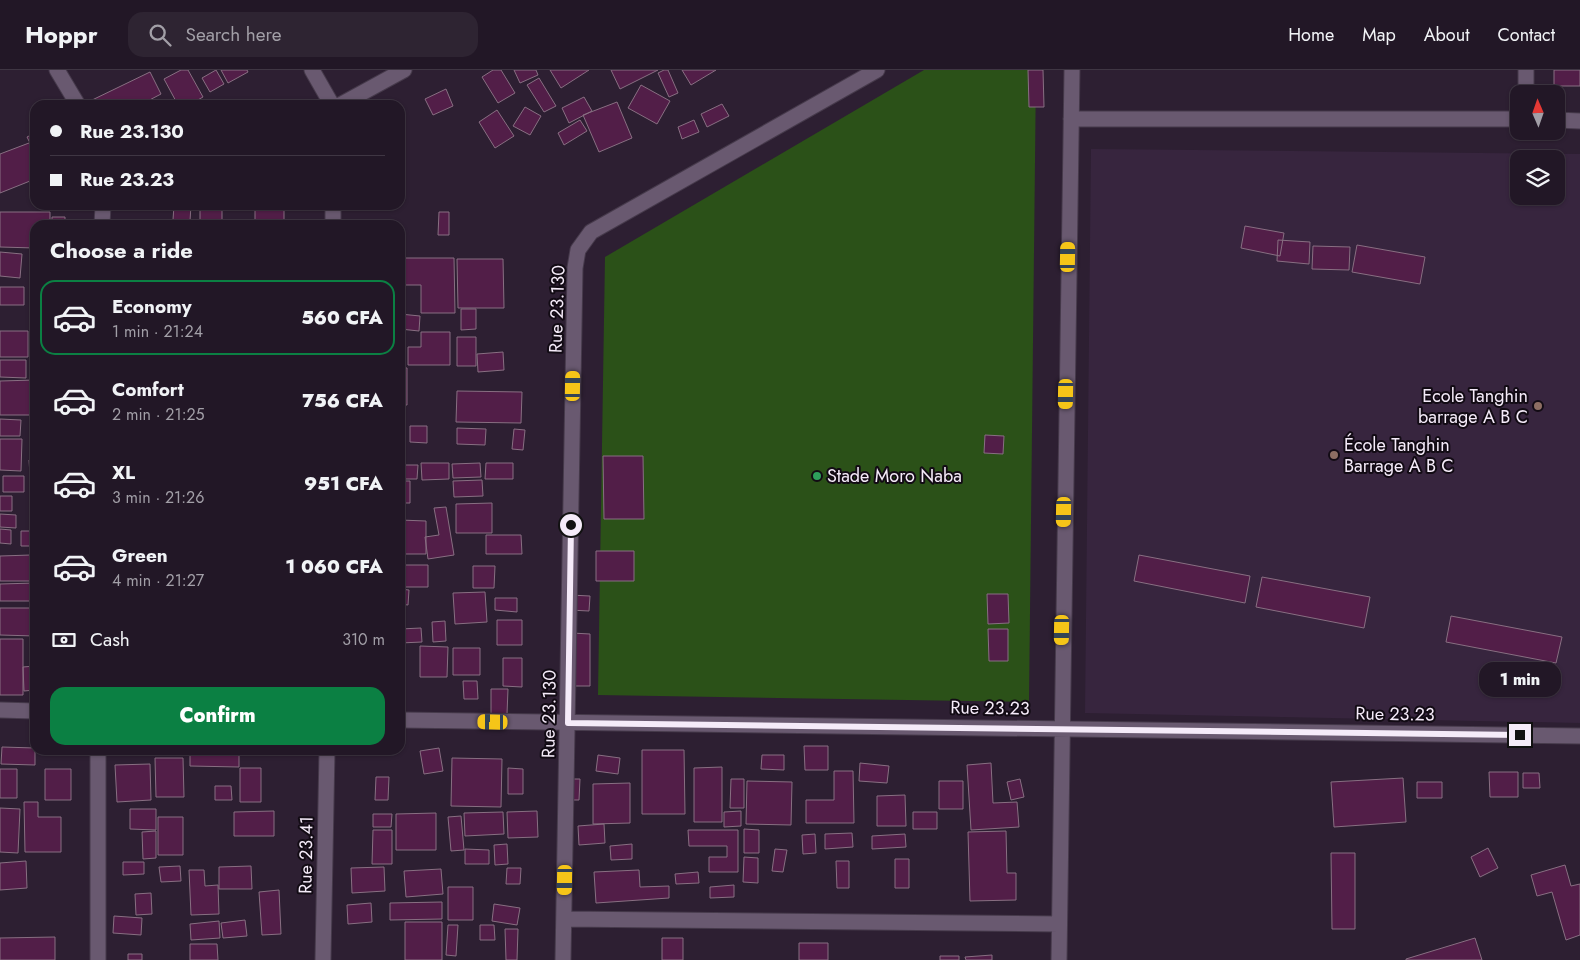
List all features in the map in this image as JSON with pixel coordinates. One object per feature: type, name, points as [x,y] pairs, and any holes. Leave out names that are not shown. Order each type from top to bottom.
[{"type":"street","points":[[57,70],[75,100]]},
{"type":"street","points":[[312,70],[329,100]]},
{"type":"street","points":[[349,100],[404,70]]},
{"type":"street","name":"Rue 23.130","points":[[563,960],[575,268],[578,250],[591,232],[877,70]]},
{"type":"street","points":[[1059,960],[1072,70]]},
{"type":"street","points":[[1526,70],[1526,85]]},
{"type":"street","points":[[1071,120],[1510,119]]},
{"type":"street","points":[[1565,120],[1580,121]]},
{"type":"street","points":[[0,710],[30,711]]},
{"type":"street","name":"Rue 23.23","points":[[405,720],[1580,736]]},
{"type":"street","points":[[98,755],[98,960]]},
{"type":"street","name":"Rue 23.41","points":[[323,960],[327,755]]},
{"type":"street","points":[[564,919],[1059,924]]},
{"type":"shaded area","name":"École Tanghin Barrage A B C","points":[[1091,149],[1510,153],[1510,205],[1565,205],[1565,154],[1580,154],[1580,723],[1085,713]]},
{"type":"green space","name":"Stade Moro Naba","points":[[924,70],[1036,70],[1029,702],[598,695],[605,257]]},
{"type":"building","points":[[181,70],[188,70],[203,97],[198,100],[175,100],[164,79]]},
{"type":"building","points":[[216,70],[224,84],[210,92],[202,78]]},
{"type":"building","points":[[221,70],[247,70],[248,72],[228,83]]},
{"type":"building","points":[[493,70],[501,70],[515,93],[498,103],[482,77]]},
{"type":"building","points":[[514,70],[536,70],[538,75],[520,83]]},
{"type":"building","points":[[550,70],[589,70],[561,88]]},
{"type":"building","points":[[611,70],[658,70],[620,89]]},
{"type":"building","points":[[668,70],[678,93],[669,97],[658,73]]},
{"type":"building","points":[[682,70],[716,70],[691,85]]},
{"type":"building","points":[[1028,70],[1043,70],[1044,107],[1029,107]]},
{"type":"building","points":[[1554,70],[1580,70],[1580,86],[1554,85]]},
{"type":"building","points":[[150,72],[161,94],[150,100],[92,100]]},
{"type":"building","points":[[539,78],[556,106],[544,112],[527,85]]},
{"type":"building","points":[[641,85],[670,101],[657,124],[628,108]]},
{"type":"building","points":[[446,89],[453,106],[433,115],[425,99]]},
{"type":"building","points":[[584,97],[592,111],[569,123],[562,108]]},
{"type":"building","points":[[617,102],[632,138],[599,152],[583,115]]},
{"type":"building","points":[[722,104],[729,116],[707,127],[701,114]]},
{"type":"building","points":[[525,107],[541,116],[530,135],[513,126]]},
{"type":"building","points":[[497,110],[514,136],[495,148],[479,122]]},
{"type":"building","points":[[580,120],[587,131],[564,145],[558,133]]},
{"type":"building","points":[[694,120],[699,132],[682,139],[678,127]]},
{"type":"building","points":[[29,143],[30,181],[0,193],[0,154]]},
{"type":"building","points":[[174,210],[191,210],[190,220],[173,220]]},
{"type":"building","points":[[200,210],[222,210],[222,220],[200,220]]},
{"type":"building","points":[[255,210],[284,210],[284,220],[255,220]]},
{"type":"building","points":[[0,212],[50,212],[50,220],[30,220],[30,248],[0,247]]},
{"type":"building","points":[[439,212],[449,212],[449,235],[438,235]]},
{"type":"building","points":[[52,217],[65,217],[65,220],[52,220]]},
{"type":"building","points":[[1245,226],[1284,233],[1280,256],[1241,248]]},
{"type":"building","points":[[1278,240],[1310,242],[1309,264],[1277,261]]},
{"type":"building","points":[[1357,245],[1425,257],[1420,284],[1352,272]]},
{"type":"building","points":[[1313,246],[1350,247],[1349,270],[1312,269]]},
{"type":"building","points":[[0,252],[22,254],[20,278],[0,276]]},
{"type":"building","points":[[405,258],[454,258],[455,313],[421,313],[421,285],[405,285]]},
{"type":"building","points":[[457,259],[503,259],[504,308],[458,308]]},
{"type":"building","points":[[0,287],[24,287],[24,305],[0,305]]},
{"type":"building","points":[[461,309],[476,309],[476,329],[461,330]]},
{"type":"building","points":[[405,314],[420,316],[419,331],[405,330]]},
{"type":"building","points":[[0,331],[28,331],[28,357],[0,357]]},
{"type":"building","points":[[421,332],[450,332],[450,365],[408,365],[408,347],[421,347]]},
{"type":"building","points":[[457,337],[476,337],[476,366],[457,366]]},
{"type":"building","points":[[503,352],[504,370],[478,372],[477,354]]},
{"type":"building","points":[[0,360],[26,360],[26,378],[0,377]]},
{"type":"building","points":[[405,368],[407,368],[407,405],[405,405]]},
{"type":"building","points":[[30,380],[30,415],[0,415],[0,381]]},
{"type":"building","points":[[457,391],[522,392],[521,423],[456,422]]},
{"type":"building","points":[[0,419],[21,420],[20,436],[0,436]]},
{"type":"building","points":[[410,426],[427,426],[427,443],[410,442]]},
{"type":"building","points":[[457,428],[486,429],[485,445],[457,444]]},
{"type":"building","points":[[514,429],[525,430],[523,450],[512,449]]},
{"type":"building","points":[[985,435],[1004,436],[1003,454],[984,453]]},
{"type":"building","points":[[0,439],[22,439],[21,471],[0,470]]},
{"type":"building","points":[[603,456],[643,456],[644,519],[604,519]]},
{"type":"building","points":[[421,463],[449,463],[449,479],[422,480]]},
{"type":"building","points":[[480,463],[481,477],[453,478],[452,464]]},
{"type":"building","points":[[486,463],[513,463],[513,479],[485,479]]},
{"type":"building","points":[[405,465],[418,465],[417,479],[405,479]]},
{"type":"building","points":[[3,476],[24,476],[24,492],[3,492]]},
{"type":"building","points":[[482,480],[483,496],[454,497],[453,481]]},
{"type":"building","points":[[405,481],[410,481],[410,503],[405,503]]},
{"type":"building","points":[[0,496],[12,496],[12,511],[0,511]]},
{"type":"building","points":[[492,503],[492,533],[456,533],[456,504]]},
{"type":"building","points":[[446,507],[454,555],[428,559],[425,537],[439,535],[434,508]]},
{"type":"building","points":[[0,514],[16,515],[16,528],[0,527]]},
{"type":"building","points":[[405,520],[426,521],[426,554],[405,554]]},
{"type":"building","points":[[0,529],[11,530],[11,544],[0,543]]},
{"type":"building","points":[[21,531],[30,531],[30,546],[21,546]]},
{"type":"building","points":[[486,535],[521,535],[522,554],[486,554]]},
{"type":"building","points":[[596,551],[634,551],[634,581],[596,581]]},
{"type":"building","points":[[30,555],[30,581],[0,581],[0,556]]},
{"type":"building","points":[[1139,555],[1250,576],[1245,603],[1134,581]]},
{"type":"building","points":[[405,565],[428,565],[428,587],[405,587]]},
{"type":"building","points":[[473,566],[495,566],[494,588],[473,588]]},
{"type":"building","points":[[1262,577],[1370,597],[1364,628],[1256,607]]},
{"type":"building","points":[[30,583],[30,601],[0,601],[0,584]]},
{"type":"building","points":[[405,590],[409,590],[408,605],[405,605]]},
{"type":"building","points":[[485,592],[487,622],[455,624],[453,593]]},
{"type":"building","points":[[987,594],[1008,594],[1009,623],[988,624]]},
{"type":"building","points":[[570,595],[590,596],[589,611],[569,610]]},
{"type":"building","points":[[495,598],[517,598],[517,612],[495,610]]},
{"type":"building","points":[[0,608],[30,608],[30,636],[0,635]]},
{"type":"building","points":[[1451,616],[1562,637],[1556,663],[1446,642]]},
{"type":"building","points":[[497,620],[522,620],[522,645],[497,645]]},
{"type":"building","points":[[445,621],[446,641],[433,642],[432,622]]},
{"type":"building","points":[[421,628],[422,642],[405,643],[405,629]]},
{"type":"building","points":[[988,629],[1008,629],[1008,661],[989,661]]},
{"type":"building","points":[[572,633],[590,634],[590,686],[572,686]]},
{"type":"building","points":[[0,639],[23,639],[23,695],[0,695]]},
{"type":"building","points":[[420,646],[448,647],[447,677],[420,677]]},
{"type":"building","points":[[453,648],[480,648],[480,675],[453,675]]},
{"type":"building","points":[[503,658],[522,658],[522,687],[503,686]]},
{"type":"building","points":[[30,666],[30,690],[24,691],[23,667]]},
{"type":"building","points":[[463,681],[477,681],[478,699],[464,699]]},
{"type":"building","points":[[491,689],[508,689],[507,714],[491,714]]},
{"type":"building","points":[[804,746],[828,746],[828,770],[805,770]]},
{"type":"building","points":[[2,747],[30,748],[30,755],[35,755],[35,765],[1,764]]},
{"type":"building","points":[[439,748],[443,771],[424,774],[420,751]]},
{"type":"building","points":[[642,750],[684,750],[685,814],[642,814]]},
{"type":"building","points":[[190,755],[239,755],[239,767],[190,766]]},
{"type":"building","points":[[598,755],[620,758],[618,774],[596,771]]},
{"type":"building","points":[[762,755],[784,755],[784,770],[761,769]]},
{"type":"building","points":[[155,758],[183,758],[184,797],[156,797]]},
{"type":"building","points":[[452,758],[502,759],[501,807],[451,806]]},
{"type":"building","points":[[860,763],[889,766],[887,783],[859,781]]},
{"type":"building","points":[[991,763],[993,803],[1017,802],[1019,827],[971,830],[967,765]]},
{"type":"building","points":[[150,764],[151,800],[117,802],[115,765]]},
{"type":"building","points":[[722,767],[722,822],[694,822],[694,768]]},
{"type":"building","points":[[240,768],[261,768],[261,802],[240,802]]},
{"type":"building","points":[[508,768],[523,769],[523,794],[508,794]]},
{"type":"building","points":[[0,769],[17,769],[17,798],[0,798]]},
{"type":"building","points":[[45,769],[71,769],[71,800],[45,800]]},
{"type":"building","points":[[834,771],[853,771],[854,823],[806,823],[806,800],[834,800]]},
{"type":"building","points":[[1489,772],[1518,772],[1518,797],[1490,797]]},
{"type":"building","points":[[1523,773],[1539,773],[1540,788],[1523,788]]},
{"type":"building","points":[[376,777],[389,777],[388,800],[375,800]]},
{"type":"building","points":[[1403,778],[1406,822],[1334,827],[1331,782]]},
{"type":"building","points":[[568,779],[580,779],[579,800],[567,800]]},
{"type":"building","points":[[731,779],[744,779],[744,808],[730,808]]},
{"type":"building","points":[[1020,779],[1024,797],[1011,800],[1007,782]]},
{"type":"building","points":[[747,781],[792,782],[791,825],[746,824]]},
{"type":"building","points":[[939,781],[963,781],[963,809],[939,809]]},
{"type":"building","points":[[1417,782],[1442,782],[1442,798],[1417,798]]},
{"type":"building","points":[[630,783],[630,823],[593,824],[593,784]]},
{"type":"building","points":[[215,786],[231,786],[232,800],[215,800]]},
{"type":"building","points":[[905,795],[906,826],[877,826],[877,796]]},
{"type":"building","points":[[24,802],[38,802],[38,817],[61,817],[61,852],[25,852]]},
{"type":"building","points":[[0,808],[20,809],[18,853],[0,852]]},
{"type":"building","points":[[130,809],[156,809],[156,830],[130,829]]},
{"type":"building","points":[[274,811],[274,836],[234,836],[234,812]]},
{"type":"building","points":[[537,811],[538,837],[508,838],[507,812]]},
{"type":"building","points":[[741,811],[741,826],[724,827],[724,812]]},
{"type":"building","points":[[503,812],[504,834],[465,836],[464,813]]},
{"type":"building","points":[[913,812],[937,812],[937,829],[913,829]]},
{"type":"building","points":[[436,813],[436,850],[396,850],[396,814]]},
{"type":"building","points":[[373,814],[392,814],[391,827],[373,827]]},
{"type":"building","points":[[461,816],[464,850],[451,851],[448,817]]},
{"type":"building","points":[[158,817],[183,817],[183,855],[158,855]]},
{"type":"building","points":[[604,824],[605,843],[579,845],[578,826]]},
{"type":"building","points":[[744,829],[759,830],[759,853],[744,853]]},
{"type":"building","points":[[373,830],[392,830],[392,864],[372,864]]},
{"type":"building","points":[[688,830],[738,830],[738,872],[709,872],[709,857],[727,857],[727,846],[689,846]]},
{"type":"building","points":[[156,831],[156,858],[143,859],[142,832]]},
{"type":"building","points":[[1006,831],[1007,873],[1016,873],[1016,900],[970,901],[968,832]]},
{"type":"building","points":[[852,833],[853,847],[825,849],[825,834]]},
{"type":"building","points":[[815,834],[816,853],[803,854],[802,835]]},
{"type":"building","points":[[905,834],[906,847],[872,849],[872,836]]},
{"type":"building","points":[[507,844],[508,864],[495,865],[494,845]]},
{"type":"building","points":[[632,844],[632,859],[611,860],[610,846]]},
{"type":"building","points":[[1488,848],[1498,868],[1480,877],[1471,857]]},
{"type":"building","points":[[465,849],[489,850],[489,864],[465,864]]},
{"type":"building","points":[[775,849],[787,850],[783,872],[772,871]]},
{"type":"building","points":[[1331,853],[1355,853],[1355,929],[1332,929]]},
{"type":"building","points":[[744,857],[758,858],[758,883],[743,882]]},
{"type":"building","points":[[895,859],[909,859],[909,888],[895,888]]},
{"type":"building","points":[[26,861],[27,888],[0,890],[0,863]]},
{"type":"building","points":[[836,861],[849,861],[849,888],[837,888]]},
{"type":"building","points":[[123,862],[144,862],[144,874],[123,875]]},
{"type":"building","points":[[1565,865],[1571,886],[1580,884],[1580,935],[1566,940],[1552,892],[1537,896],[1531,875]]},
{"type":"building","points":[[180,866],[181,881],[161,882],[159,867]]},
{"type":"building","points":[[251,866],[252,889],[219,889],[219,867]]},
{"type":"building","points":[[384,867],[385,891],[352,893],[351,868]]},
{"type":"building","points":[[507,868],[521,868],[520,884],[506,884]]},
{"type":"building","points":[[441,869],[443,894],[406,897],[404,871]]},
{"type":"building","points":[[189,870],[204,870],[205,886],[218,885],[219,914],[191,915]]},
{"type":"building","points":[[639,870],[640,887],[669,886],[669,898],[596,903],[594,872]]},
{"type":"building","points":[[698,872],[699,883],[676,884],[675,874]]},
{"type":"building","points":[[734,885],[734,897],[710,898],[710,887]]},
{"type":"building","points":[[448,887],[473,887],[473,920],[448,920]]},
{"type":"building","points":[[279,890],[281,934],[262,935],[259,892]]},
{"type":"building","points":[[151,893],[152,914],[136,915],[135,894]]},
{"type":"building","points":[[442,902],[442,919],[390,920],[390,903]]},
{"type":"building","points":[[371,903],[372,922],[348,924],[347,905]]},
{"type":"building","points":[[494,904],[520,908],[517,925],[492,921]]},
{"type":"building","points":[[114,916],[142,918],[141,935],[113,933]]},
{"type":"building","points":[[245,920],[247,936],[223,938],[221,923]]},
{"type":"building","points":[[219,921],[220,938],[191,940],[190,924]]},
{"type":"building","points":[[405,922],[442,922],[442,960],[405,960]]},
{"type":"building","points":[[448,925],[458,925],[456,956],[446,955]]},
{"type":"building","points":[[480,925],[494,925],[495,940],[480,940]]},
{"type":"building","points":[[505,929],[518,929],[517,960],[506,960]]},
{"type":"building","points":[[55,937],[55,960],[0,960],[0,938]]},
{"type":"building","points":[[662,938],[683,938],[683,960],[662,960]]},
{"type":"building","points":[[1475,938],[1482,960],[1406,960],[1406,959]]},
{"type":"building","points":[[799,943],[828,943],[828,960],[799,960]]},
{"type":"building","points":[[190,944],[217,944],[218,960],[190,960]]},
{"type":"building","points":[[128,954],[142,954],[142,960],[128,960]]},
{"type":"building","points":[[992,955],[992,960],[966,960],[965,957]]},
{"type":"building","points":[[940,956],[959,956],[959,960],[940,960]]},
{"type":"place","name":"Ecole Tanghin barrage A B C","points":[[1538,406]]},
{"type":"place","name":"École Tanghin Barrage A B C","points":[[1334,455]]},
{"type":"place","name":"Stade Moro Naba","points":[[817,476]]},
{"type":"route","points":[[571,525],[568,723],[1520,735]]}]
